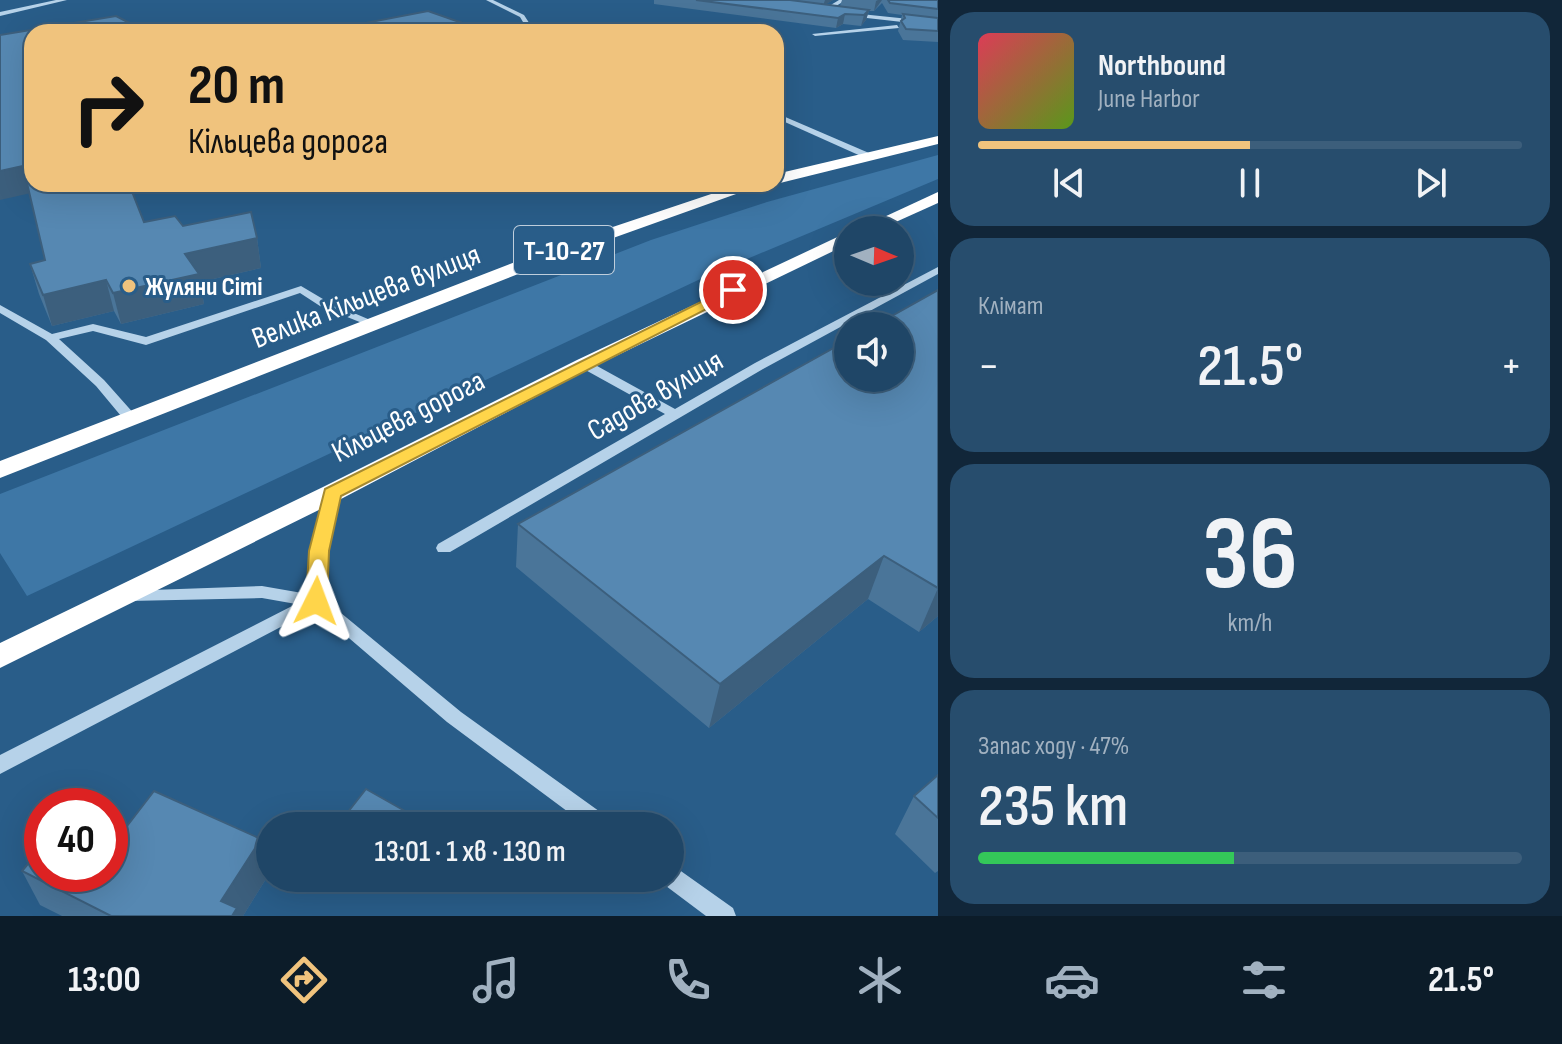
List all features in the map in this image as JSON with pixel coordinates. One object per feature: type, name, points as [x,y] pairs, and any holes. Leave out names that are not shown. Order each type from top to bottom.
[{"type":"highway","points":[[784,177],[938,140]]},
{"type":"highway","name":"Велика Кільцева вулиця","points":[[0,470],[568,248],[732,192]]},
{"type":"highway","points":[[895,216],[938,197]]},
{"type":"highway","name":"Кільцева дорога","points":[[0,656],[332,493],[584,364],[834,244]]},
{"type":"street","points":[[0,14],[64,0]]},
{"type":"street","points":[[489,0],[522,16],[527,24]]},
{"type":"street","points":[[824,11],[843,0]]},
{"type":"street","points":[[810,9],[938,24]]},
{"type":"street","points":[[815,34],[938,24]]},
{"type":"street","points":[[784,119],[866,155]]},
{"type":"street","name":"Садова вулиця","points":[[444,548],[759,366],[938,270]]},
{"type":"street","points":[[50,338],[93,327],[146,341],[301,289],[324,304],[376,325]]},
{"type":"street","points":[[0,308],[50,338],[100,383],[131,419]]},
{"type":"street","points":[[584,364],[676,415]]},
{"type":"street","points":[[316,601],[319,551],[332,493]]},
{"type":"street","points":[[123,596],[247,592],[316,601],[454,717],[584,812]]},
{"type":"street","points":[[0,765],[316,601]]},
{"type":"street","points":[[684,886],[725,916]]},
{"type":"shaded area","points":[[938,155],[938,179],[850,216],[834,216],[834,223],[711,274],[27,596],[0,553],[0,494],[651,240],[767,202]]},
{"type":"building","points":[[696,0],[790,0],[869,10],[864,15],[845,14],[838,18]]},
{"type":"building","points":[[888,0],[938,0],[938,9],[890,3]]},
{"type":"building","points":[[428,11],[465,24],[360,24]]},
{"type":"building","points":[[903,14],[938,18],[938,31],[906,29],[901,21],[905,18]]},
{"type":"building","points":[[116,16],[132,24],[67,24]]},
{"type":"building","points":[[24,31],[24,170],[23,166],[0,171],[0,35]]},
{"type":"building","points":[[29,192],[132,192],[144,222],[175,216],[183,226],[251,212],[257,238],[185,254],[199,274],[113,293],[106,280],[43,295],[30,264],[45,260]]},
{"type":"building","points":[[938,290],[938,588],[884,556],[720,684],[518,524],[834,348],[834,392],[914,392],[914,312],[899,312]]},
{"type":"building","points":[[938,775],[938,818],[914,796]]},
{"type":"building","points":[[366,789],[407,812],[348,812]]},
{"type":"building","points":[[154,791],[256,837],[256,847],[221,901],[237,908],[232,916],[111,916],[64,892],[128,892],[128,825]]},
{"type":"place","name":"Жуляни Сіті","points":[[129,286]]},
{"type":"route","points":[[316,601],[319,551],[332,493],[733,290]]}]
